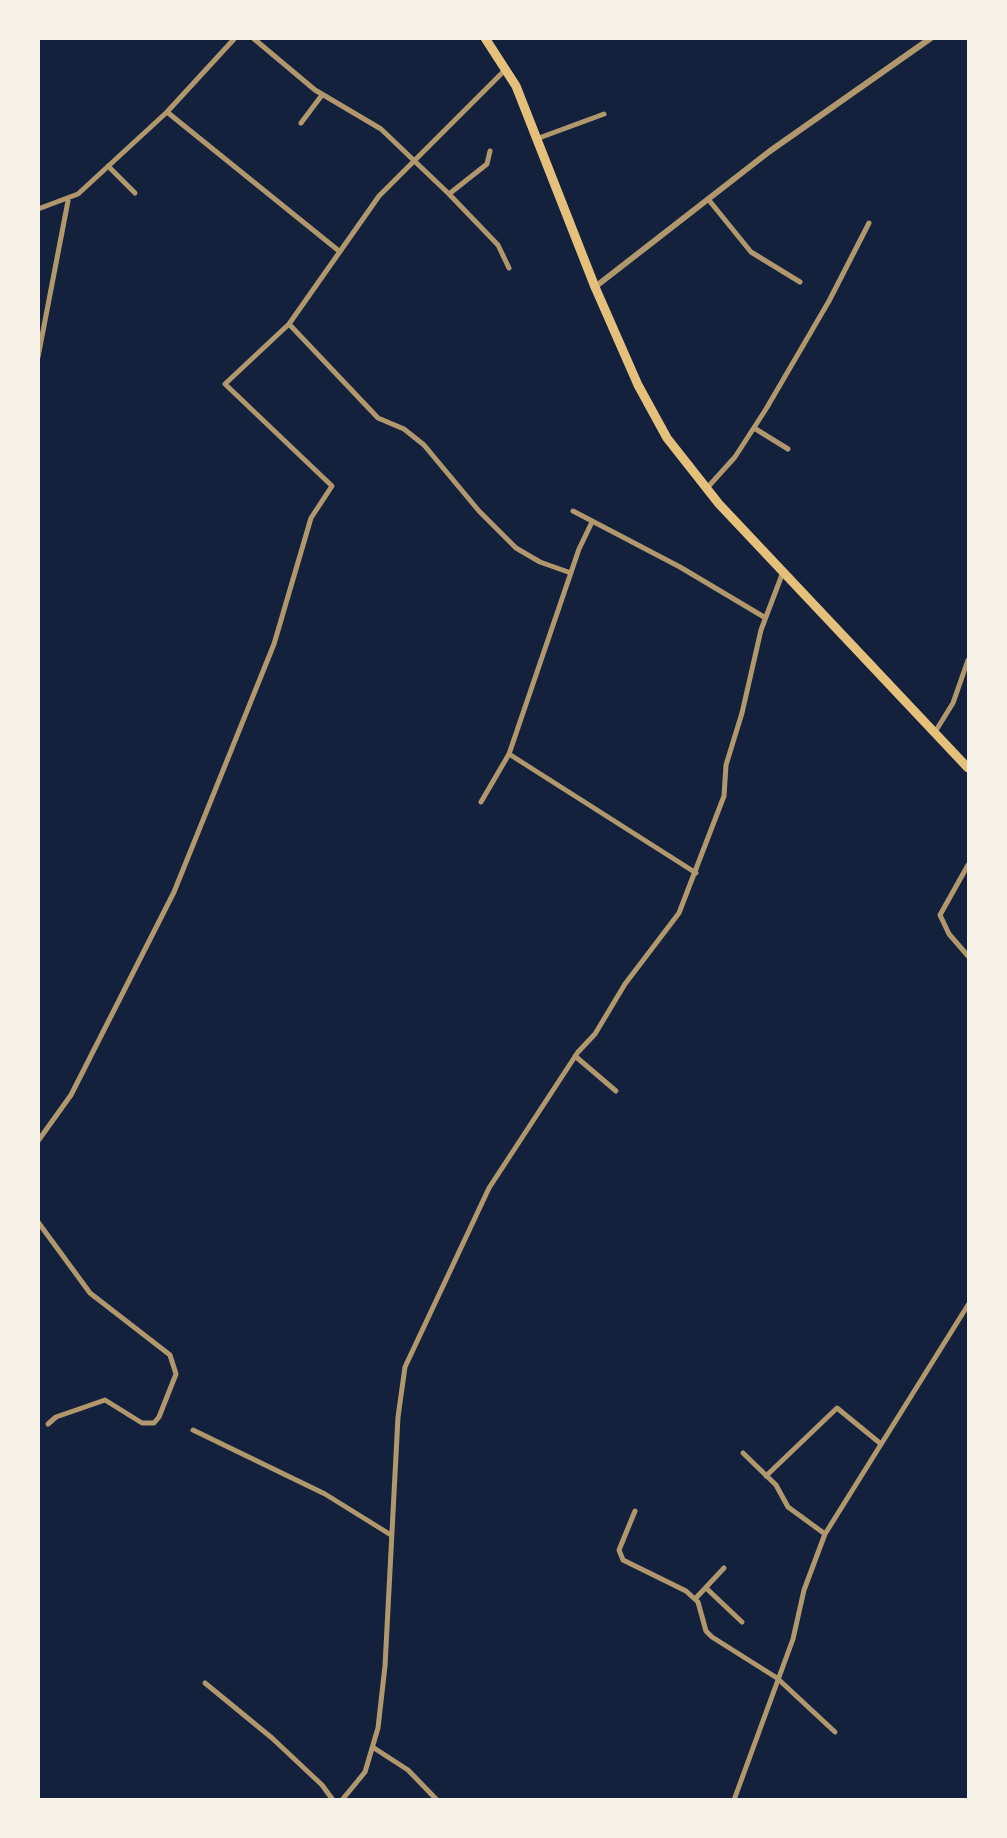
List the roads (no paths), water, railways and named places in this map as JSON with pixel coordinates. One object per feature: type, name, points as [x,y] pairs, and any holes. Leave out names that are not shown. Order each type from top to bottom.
[{"type":"highway","points":[[485,38],[506,69],[539,138],[596,287],[657,421],[684,463],[968,768]]},
{"type":"street","points":[[38,209],[68,201],[167,112],[235,38]]},
{"type":"street","points":[[253,38],[322,95],[381,129],[414,158],[498,245],[509,268]]},
{"type":"street","points":[[596,287],[791,136],[931,38]]},
{"type":"street","points":[[38,1141],[71,1095],[174,892],[274,644],[311,517],[332,486],[225,384],[289,324],[379,197],[414,158],[506,69]]},
{"type":"street","points":[[301,123],[322,95]]},
{"type":"street","points":[[167,112],[339,251]]},
{"type":"street","points":[[539,138],[604,114]]},
{"type":"street","points":[[449,194],[486,164],[490,151]]},
{"type":"street","points":[[108,166],[135,194]]},
{"type":"street","points":[[708,199],[751,251],[800,282]]},
{"type":"street","points":[[38,356],[68,201]]},
{"type":"street","points":[[708,488],[735,457],[754,428],[829,301],[869,222]]},
{"type":"street","points":[[289,324],[378,418],[404,429],[424,445],[479,511],[516,548],[540,562],[571,573]]},
{"type":"street","points":[[754,428],[788,449]]},
{"type":"street","points":[[573,511],[680,567],[764,617]]},
{"type":"street","points":[[481,802],[509,754],[571,573],[593,522]]},
{"type":"street","points":[[342,1800],[365,1772],[374,1748],[385,1666],[398,1417],[405,1367],[489,1188],[575,1056],[595,1034],[625,984],[679,914],[724,796],[726,765],[764,617],[783,572]]},
{"type":"street","points":[[935,732],[953,703],[968,660]]},
{"type":"street","points":[[509,754],[695,873]]},
{"type":"street","points":[[968,865],[940,915],[949,934],[968,956]]},
{"type":"street","points":[[575,1056],[616,1091]]},
{"type":"street","points":[[38,1222],[90,1293],[170,1354],[176,1374],[159,1417],[154,1423],[142,1423],[105,1400],[56,1417],[48,1424]]},
{"type":"street","points":[[734,1800],[793,1639],[804,1590],[825,1534],[968,1305]]},
{"type":"street","points":[[766,1476],[837,1408],[881,1444]]},
{"type":"street","points":[[193,1430],[325,1494],[391,1535]]},
{"type":"street","points":[[743,1453],[779,1488],[788,1507],[825,1534]]},
{"type":"street","points":[[635,1511],[619,1550],[620,1556],[629,1565],[686,1591],[701,1607],[706,1631],[712,1637],[777,1678],[835,1731]]},
{"type":"street","points":[[695,1599],[724,1568]]},
{"type":"street","points":[[706,1588],[742,1622]]},
{"type":"street","points":[[205,1683],[280,1746],[322,1785],[333,1800]]},
{"type":"street","points":[[374,1748],[408,1770],[438,1800]]}]
